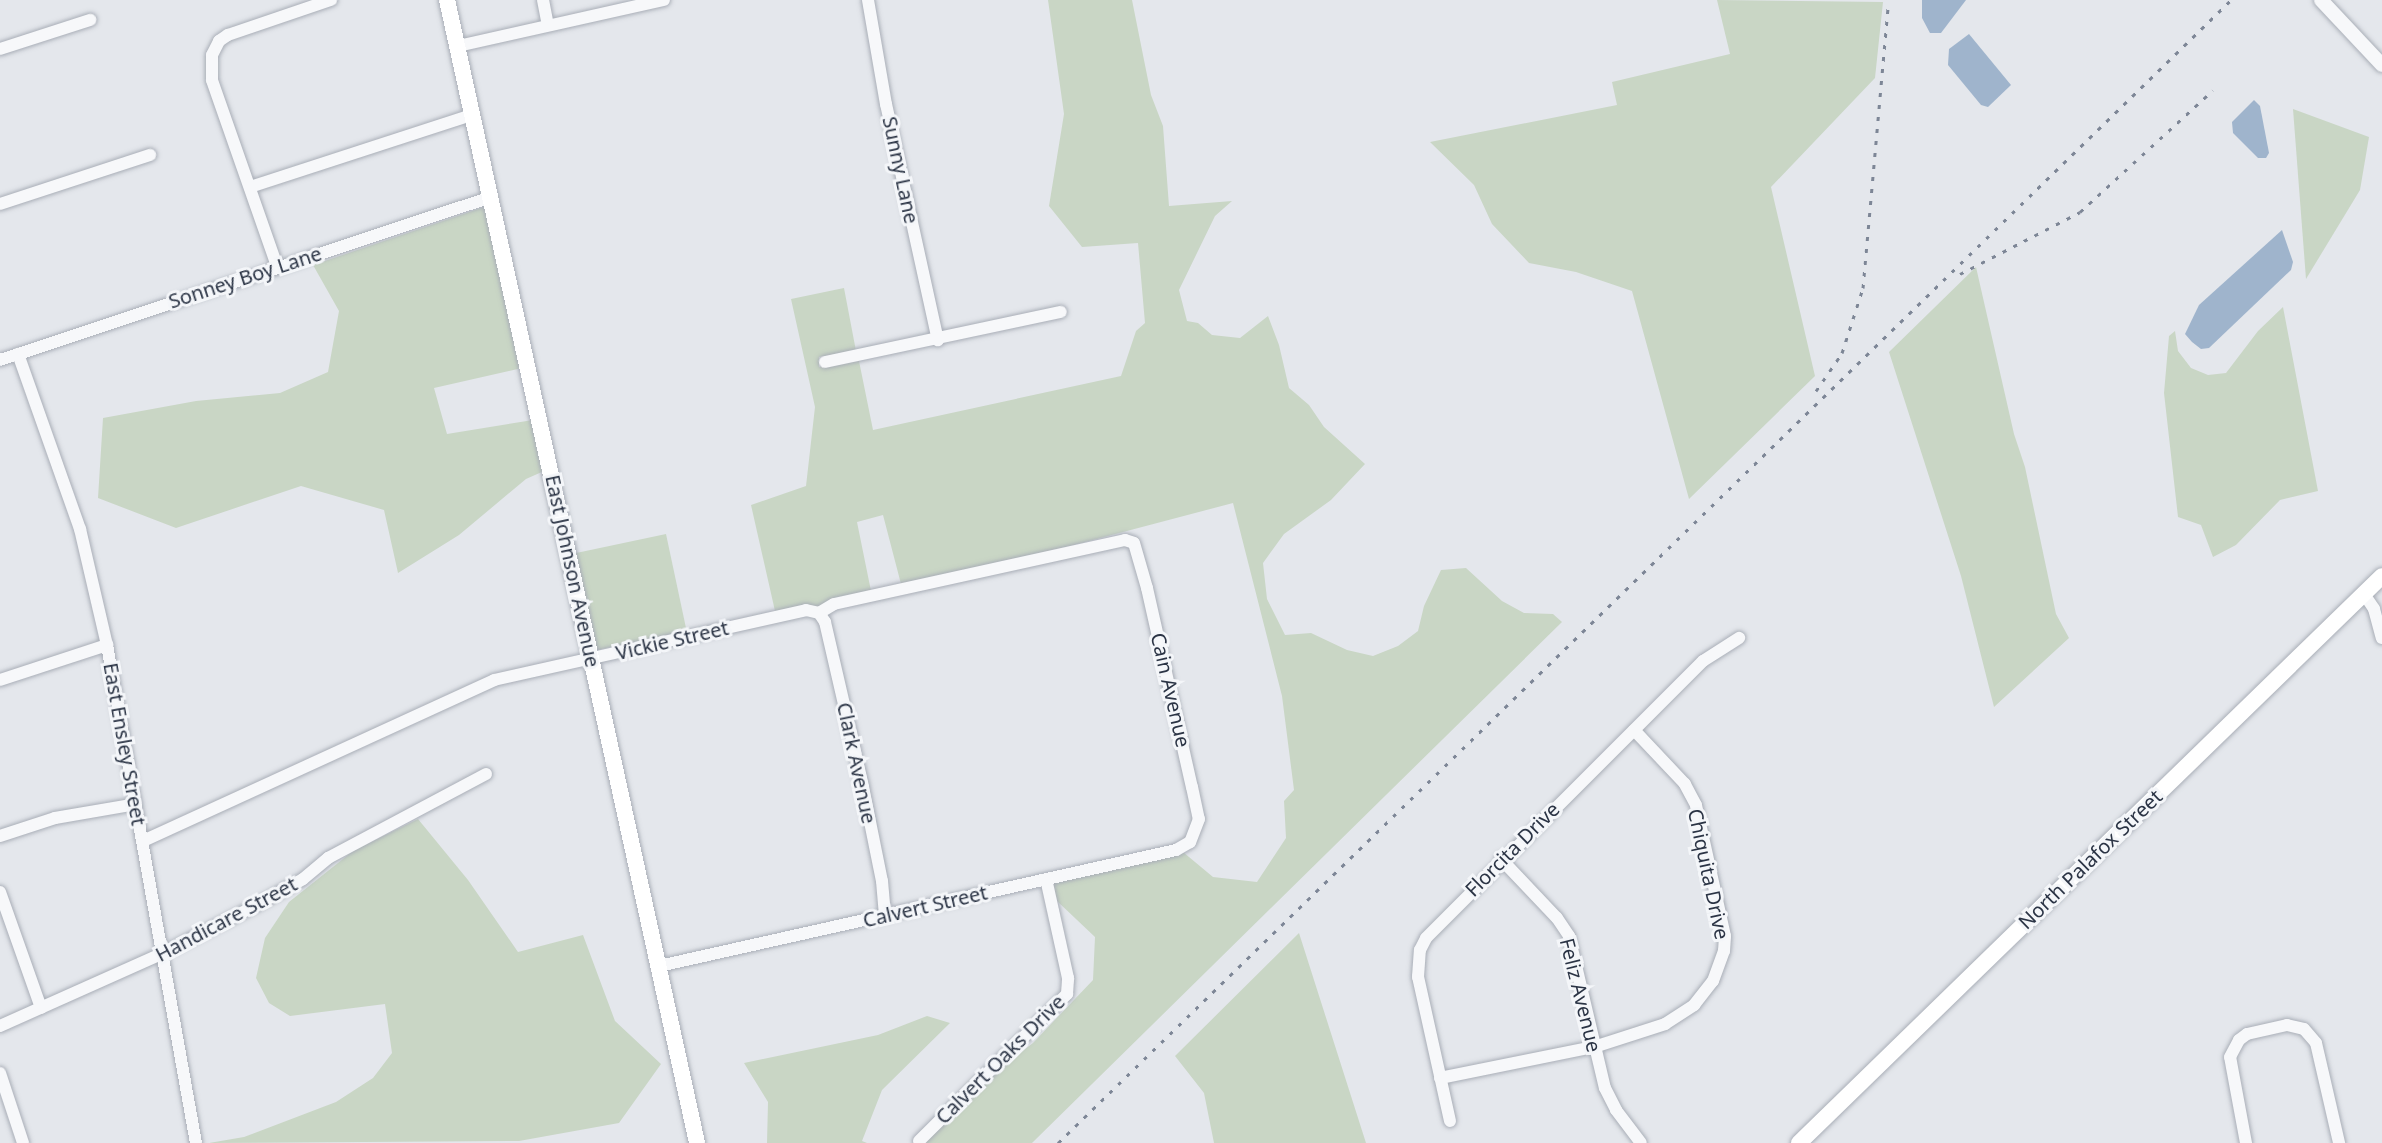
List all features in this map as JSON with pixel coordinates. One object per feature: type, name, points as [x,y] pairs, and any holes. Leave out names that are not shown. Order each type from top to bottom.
[{"type":"main road","name":"East Johnson Avenue","points":[[447,0],[695,1143]]},
{"type":"main road","name":"North Palafox Street","points":[[1799,1143],[2382,576]]},
{"type":"street","points":[[277,266],[212,80],[210,65],[214,49],[228,35],[331,0]]},
{"type":"street","points":[[543,0],[548,25]]},
{"type":"street","points":[[458,46],[664,0]]},
{"type":"street","name":"Sunny Lane","points":[[868,0],[886,104],[938,340]]},
{"type":"street","points":[[2321,0],[2382,65]]},
{"type":"street","points":[[0,49],[90,20]]},
{"type":"street","points":[[250,187],[472,115]]},
{"type":"street","points":[[0,204],[150,155]]},
{"type":"street","name":"Sonney Boy Lane","points":[[0,360],[491,197]]},
{"type":"street","points":[[825,362],[1061,312]]},
{"type":"street","name":"East Ensley Street","points":[[18,354],[80,529],[107,645],[196,1143]]},
{"type":"street","name":"Vickie Street","points":[[143,841],[494,680],[806,610],[819,613],[834,604],[1130,541]]},
{"type":"street","name":"Cain Avenue","points":[[1130,541],[1137,547],[1199,819],[1190,842]]},
{"type":"street","points":[[2364,594],[2374,609],[2382,638]]},
{"type":"street","name":"Clark Avenue","points":[[819,613],[825,622],[866,803],[882,881],[885,915]]},
{"type":"street","name":"Florcita Drive","points":[[1450,1121],[1418,977],[1420,950],[1432,928],[1711,654],[1739,638]]},
{"type":"street","points":[[0,680],[107,645]]},
{"type":"street","name":"Chiquita Drive","points":[[1440,1078],[1594,1047],[1681,1016],[1704,994],[1724,951],[1723,921],[1691,793],[1634,730]]},
{"type":"street","name":"Handicare Street","points":[[0,1026],[163,953],[293,886],[328,858],[486,774]]},
{"type":"street","points":[[0,836],[55,818],[136,804]]},
{"type":"street","name":"Calvert Street","points":[[659,966],[1176,850],[1190,842]]},
{"type":"street","name":"Feliz Avenue","points":[[1501,859],[1557,918],[1569,936],[1605,1088],[1616,1110],[1641,1143]]},
{"type":"street","name":"Calvert Oaks Drive","points":[[919,1141],[1067,994],[1068,978],[1046,879]]},
{"type":"street","points":[[0,892],[41,1008]]},
{"type":"street","points":[[2246,1143],[2230,1057],[2233,1048],[2247,1034],[2287,1025],[2304,1029],[2316,1043],[2339,1143]]},
{"type":"street","points":[[0,1073],[23,1143]]},
{"type":"green space","points":[[1048,0],[1132,0],[1151,95],[1163,126],[1169,206],[1232,201],[1215,216],[1179,290],[1187,321],[1198,323],[1212,335],[1240,338],[1268,316],[1279,345],[1289,388],[1309,405],[1324,427],[1365,464],[1331,500],[1284,534],[1263,563],[1267,599],[1285,635],[1311,633],[1347,650],[1373,656],[1398,646],[1418,631],[1424,606],[1441,570],[1466,568],[1502,601],[1524,613],[1553,614],[1562,622],[1032,1143],[925,1143],[1007,1063],[1033,1043],[1093,980],[1095,937],[1057,901],[1053,882],[1183,852],[1213,877],[1257,882],[1286,838],[1284,801],[1294,790],[1282,696],[1233,503],[1070,546],[901,584],[883,515],[857,522],[871,591],[818,607],[805,605],[775,611],[751,505],[806,486],[815,407],[791,299],[844,288],[856,351],[819,357],[819,367],[859,361],[873,430],[1121,376],[1136,331],[1145,323],[1138,243],[1082,247],[1049,206],[1064,114]]},
{"type":"green space","points":[[1717,0],[1883,2],[1875,78],[1771,187],[1815,376],[1689,499],[1632,291],[1576,272],[1529,263],[1492,224],[1474,185],[1430,142],[1617,105],[1612,82],[1730,54]]},
{"type":"green space","points":[[2293,109],[2369,137],[2360,190],[2306,279]]},
{"type":"green space","points":[[487,206],[522,368],[434,388],[447,434],[533,420],[544,471],[526,479],[459,535],[398,573],[384,510],[301,486],[176,528],[98,498],[103,418],[196,401],[280,393],[328,372],[339,311],[313,265]]},
{"type":"green space","points":[[1976,267],[2014,434],[2025,467],[2056,614],[2069,638],[1994,707],[1961,576],[1889,352]]},
{"type":"green space","points":[[2283,307],[2318,491],[2280,500],[2236,545],[2213,557],[2201,525],[2178,517],[2164,393],[2169,336],[2175,331],[2178,351],[2191,368],[2208,375],[2226,373],[2258,331]]},
{"type":"green space","points":[[666,534],[687,631],[596,650],[575,553]]},
{"type":"green space","points":[[418,819],[468,880],[518,952],[583,935],[615,1021],[661,1064],[619,1123],[519,1141],[209,1143],[244,1137],[336,1102],[373,1078],[392,1053],[385,1004],[290,1016],[269,1003],[256,978],[265,938],[289,902],[353,851]]},
{"type":"green space","points":[[1299,933],[1366,1143],[1214,1143],[1204,1093],[1175,1056]]},
{"type":"green space","points":[[927,1016],[950,1023],[882,1090],[862,1141],[867,1143],[767,1143],[768,1102],[744,1063],[878,1035]]},
{"type":"water","points":[[1922,0],[1966,0],[1941,33],[1930,33],[1922,18]]},
{"type":"water","points":[[1969,34],[2011,85],[1988,107],[1981,105],[1948,65],[1949,49]]},
{"type":"water","points":[[2254,100],[2260,106],[2269,153],[2266,158],[2258,158],[2233,133],[2232,122]]},
{"type":"water","points":[[2282,230],[2293,262],[2291,270],[2209,348],[2201,349],[2185,334],[2199,305]]},
{"type":"railway","points":[[1058,1143],[2231,0]]},
{"type":"railway","points":[[1816,391],[1842,353],[1863,288],[1888,7]]},
{"type":"railway","points":[[1960,274],[2080,212],[2213,90]]}]
